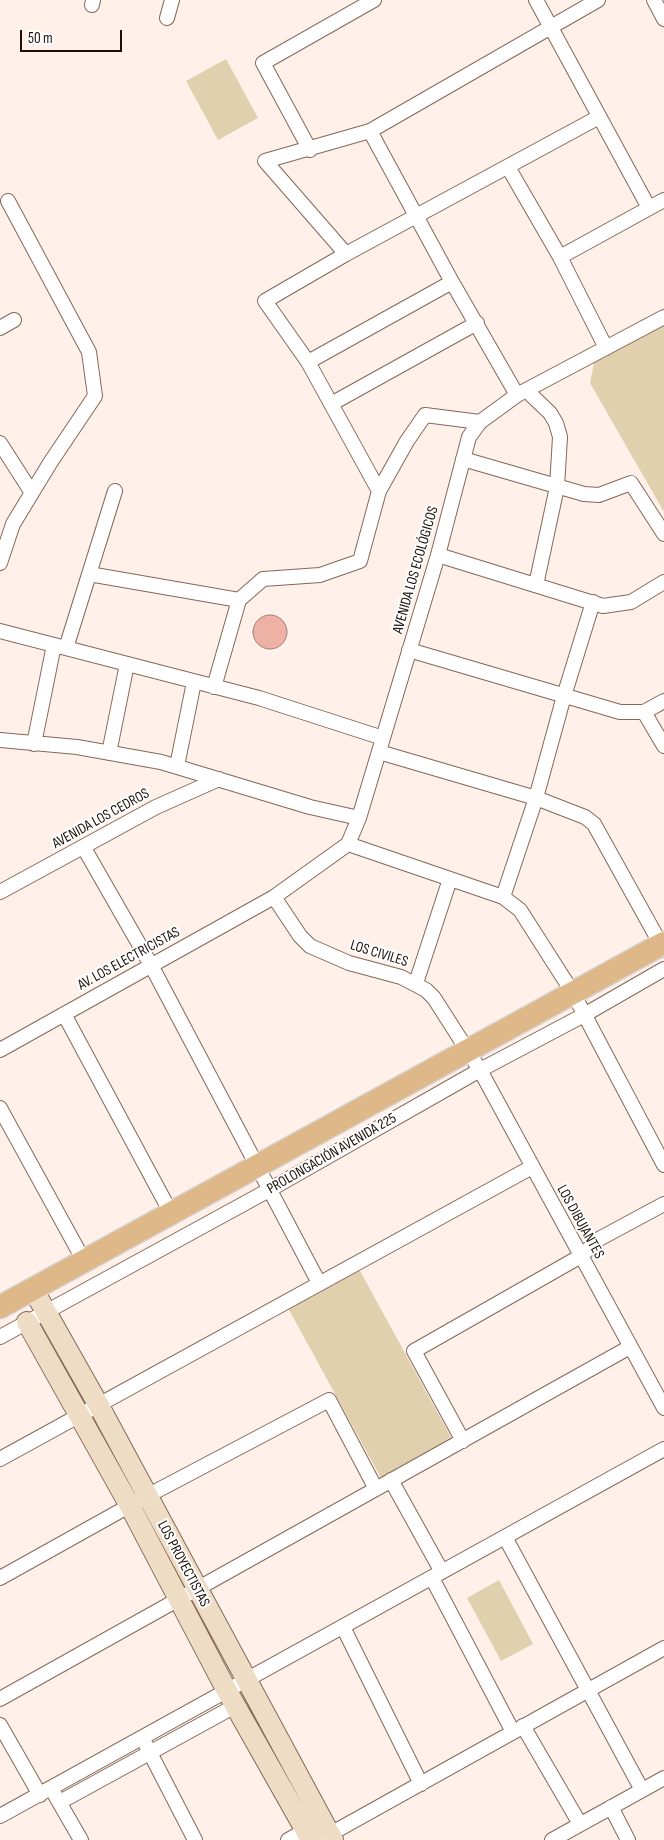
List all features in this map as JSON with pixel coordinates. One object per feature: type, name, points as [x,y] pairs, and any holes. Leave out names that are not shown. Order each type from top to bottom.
[{"type":"main road","name":"PROLONGACIÓN AVENIDA 225","points":[[0,1307],[573,993],[663,946]]},
{"type":"street","points":[[167,18],[172,0]]},
{"type":"street","points":[[310,150],[263,63],[374,0]]},
{"type":"street","points":[[536,0],[649,208]]},
{"type":"street","points":[[346,254],[264,162],[370,131],[598,0]]},
{"type":"street","points":[[654,0],[664,19]]},
{"type":"street","points":[[379,491],[308,362],[265,301],[346,254],[598,117]]},
{"type":"street","points":[[370,131],[452,282],[477,323],[522,392],[550,413],[556,423],[560,438],[557,488],[536,585]]},
{"type":"street","points":[[508,167],[560,257],[606,348]]},
{"type":"street","points":[[560,257],[664,200]]},
{"type":"street","points":[[0,563],[13,524],[95,396],[89,352],[8,201]]},
{"type":"street","points":[[308,362],[452,282]]},
{"type":"street","name":"AVENIDA LOS ECOLÓGICOS","points":[[348,844],[359,818],[410,650],[438,555],[469,437],[480,422],[522,392],[664,317]]},
{"type":"street","points":[[0,328],[14,320]]},
{"type":"street","points":[[331,404],[477,323]]},
{"type":"street","points":[[214,687],[239,600],[262,579],[320,575],[360,561],[379,491],[406,441],[426,415],[480,422]]},
{"type":"street","points":[[0,442],[32,493]]},
{"type":"street","points":[[463,459],[557,488],[584,494],[599,496],[631,483],[664,534]]},
{"type":"street","points":[[34,744],[60,647],[89,574],[114,491]]},
{"type":"street","points":[[438,555],[603,606],[631,602],[664,582]]},
{"type":"street","points":[[89,574],[239,600]]},
{"type":"street","points":[[503,897],[536,798],[592,602]]},
{"type":"street","points":[[0,631],[259,698],[383,738]]},
{"type":"street","points":[[410,650],[620,712],[644,712],[664,701]]},
{"type":"street","points":[[109,753],[127,664]]},
{"type":"street","points":[[178,766],[194,682]]},
{"type":"street","points":[[644,712],[664,746]]},
{"type":"street","points":[[0,740],[109,753],[178,766],[310,807],[359,818]]},
{"type":"street","points":[[379,752],[536,798],[585,817],[594,824],[663,946]]},
{"type":"street","name":"AVENIDA LOS CEDROS","points":[[0,892],[84,848],[156,807],[220,779]]},
{"type":"street","points":[[274,897],[348,844],[503,897],[520,910],[573,993],[664,1165]]},
{"type":"street","points":[[84,848],[151,965],[319,1283]]},
{"type":"street","points":[[416,983],[450,879]]},
{"type":"street","name":"AV. LOS ELECTRICISTAS","points":[[0,1050],[274,897]]},
{"type":"street","name":"LOS CIVILES","points":[[274,897],[300,936],[310,946],[349,964],[402,977],[416,983],[434,998],[468,1051]]},
{"type":"street","name":"PROLONGACIÓN AVENIDA 225","points":[[0,1337],[270,1190],[480,1070],[584,1015],[664,969]]},
{"type":"street","points":[[64,1014],[171,1214]]},
{"type":"street","name":"LOS DIBUJANTES","points":[[468,1051],[630,1347],[660,1391],[664,1408]]},
{"type":"street","points":[[0,1108],[84,1261]]},
{"type":"street","points":[[0,1459],[532,1167]]},
{"type":"street","points":[[463,1441],[414,1350],[581,1256],[599,1240],[664,1204]]},
{"type":"street","name":"LOS PROYECTISTAS","points":[[33,1289],[98,1404],[246,1681],[320,1837]]},
{"type":"street","points":[[27,1322],[130,1506],[231,1698],[320,1837]]},
{"type":"street","points":[[1,1696],[178,1600],[630,1347]]},
{"type":"street","points":[[0,1578],[147,1496],[329,1400],[376,1489]]},
{"type":"street","points":[[60,1802],[150,1753],[231,1698],[246,1681],[664,1449]]},
{"type":"street","points":[[391,1480],[437,1575],[518,1729],[580,1824]]},
{"type":"street","points":[[505,1537],[642,1790]]},
{"type":"street","points":[[343,1627],[421,1784]]},
{"type":"street","points":[[288,1840],[320,1837],[421,1784],[664,1648]]},
{"type":"street","points":[[0,1816],[143,1738],[231,1698]]},
{"type":"street","points":[[0,1725],[46,1792],[60,1802],[81,1840]]},
{"type":"street","points":[[143,1738],[195,1840]]},
{"type":"street","points":[[552,1840],[664,1778]]},
{"type":"street","points":[[611,1807],[628,1840]]},
{"type":"shaded area","points":[[226,59],[258,118],[218,140],[186,81]]},
{"type":"shaded area","points":[[664,323],[664,512],[590,383],[594,363]]},
{"type":"shaded area","points":[[359,1269],[452,1439],[381,1478],[288,1308]]},
{"type":"shaded area","points":[[499,1580],[533,1644],[501,1661],[467,1598]]},
{"type":"building","points":[[270,615],[282,620],[287,632],[282,644],[270,649],[258,644],[253,632],[258,620]]}]
